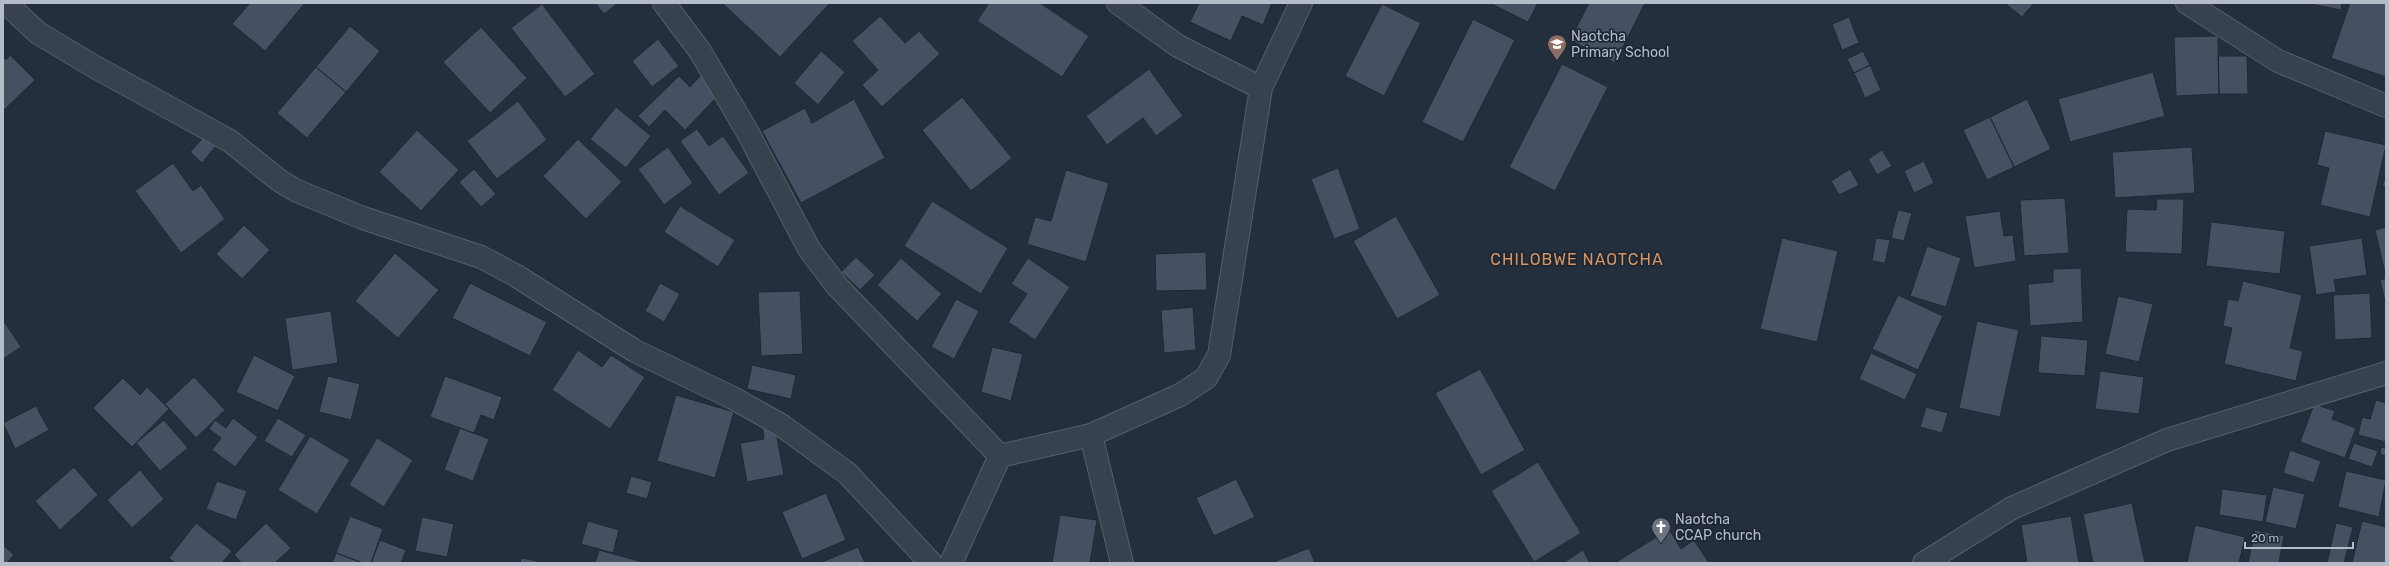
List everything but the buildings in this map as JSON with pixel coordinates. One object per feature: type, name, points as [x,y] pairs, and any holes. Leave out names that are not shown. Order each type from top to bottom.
[{"type":"street","points":[[6,3],[38,33],[95,67],[230,141],[286,184],[363,218],[481,257],[515,275],[636,351],[733,398],[781,425],[847,473],[931,563]]},
{"type":"street","points":[[664,3],[704,57],[746,131],[809,249],[837,286],[1000,456]]},
{"type":"street","points":[[1118,3],[1178,46],[1261,88]]},
{"type":"street","points":[[1000,456],[1091,434],[1180,396],[1206,378],[1219,355],[1261,88],[1301,3]]},
{"type":"street","points":[[2188,3],[2278,61],[2386,106]]},
{"type":"street","points":[[1924,563],[2012,508],[2167,440],[2386,373]]},
{"type":"street","points":[[1091,434],[1122,563]]},
{"type":"street","points":[[951,563],[1000,456]]},
{"type":"place","name":"Naotcha Primary School","points":[[1557,61]]},
{"type":"place","name":"Naotcha CCAP church","points":[[1661,544]]},
{"type":"district","name":"CHILOBWE NAOTCHA","points":[[1577,259]]}]
